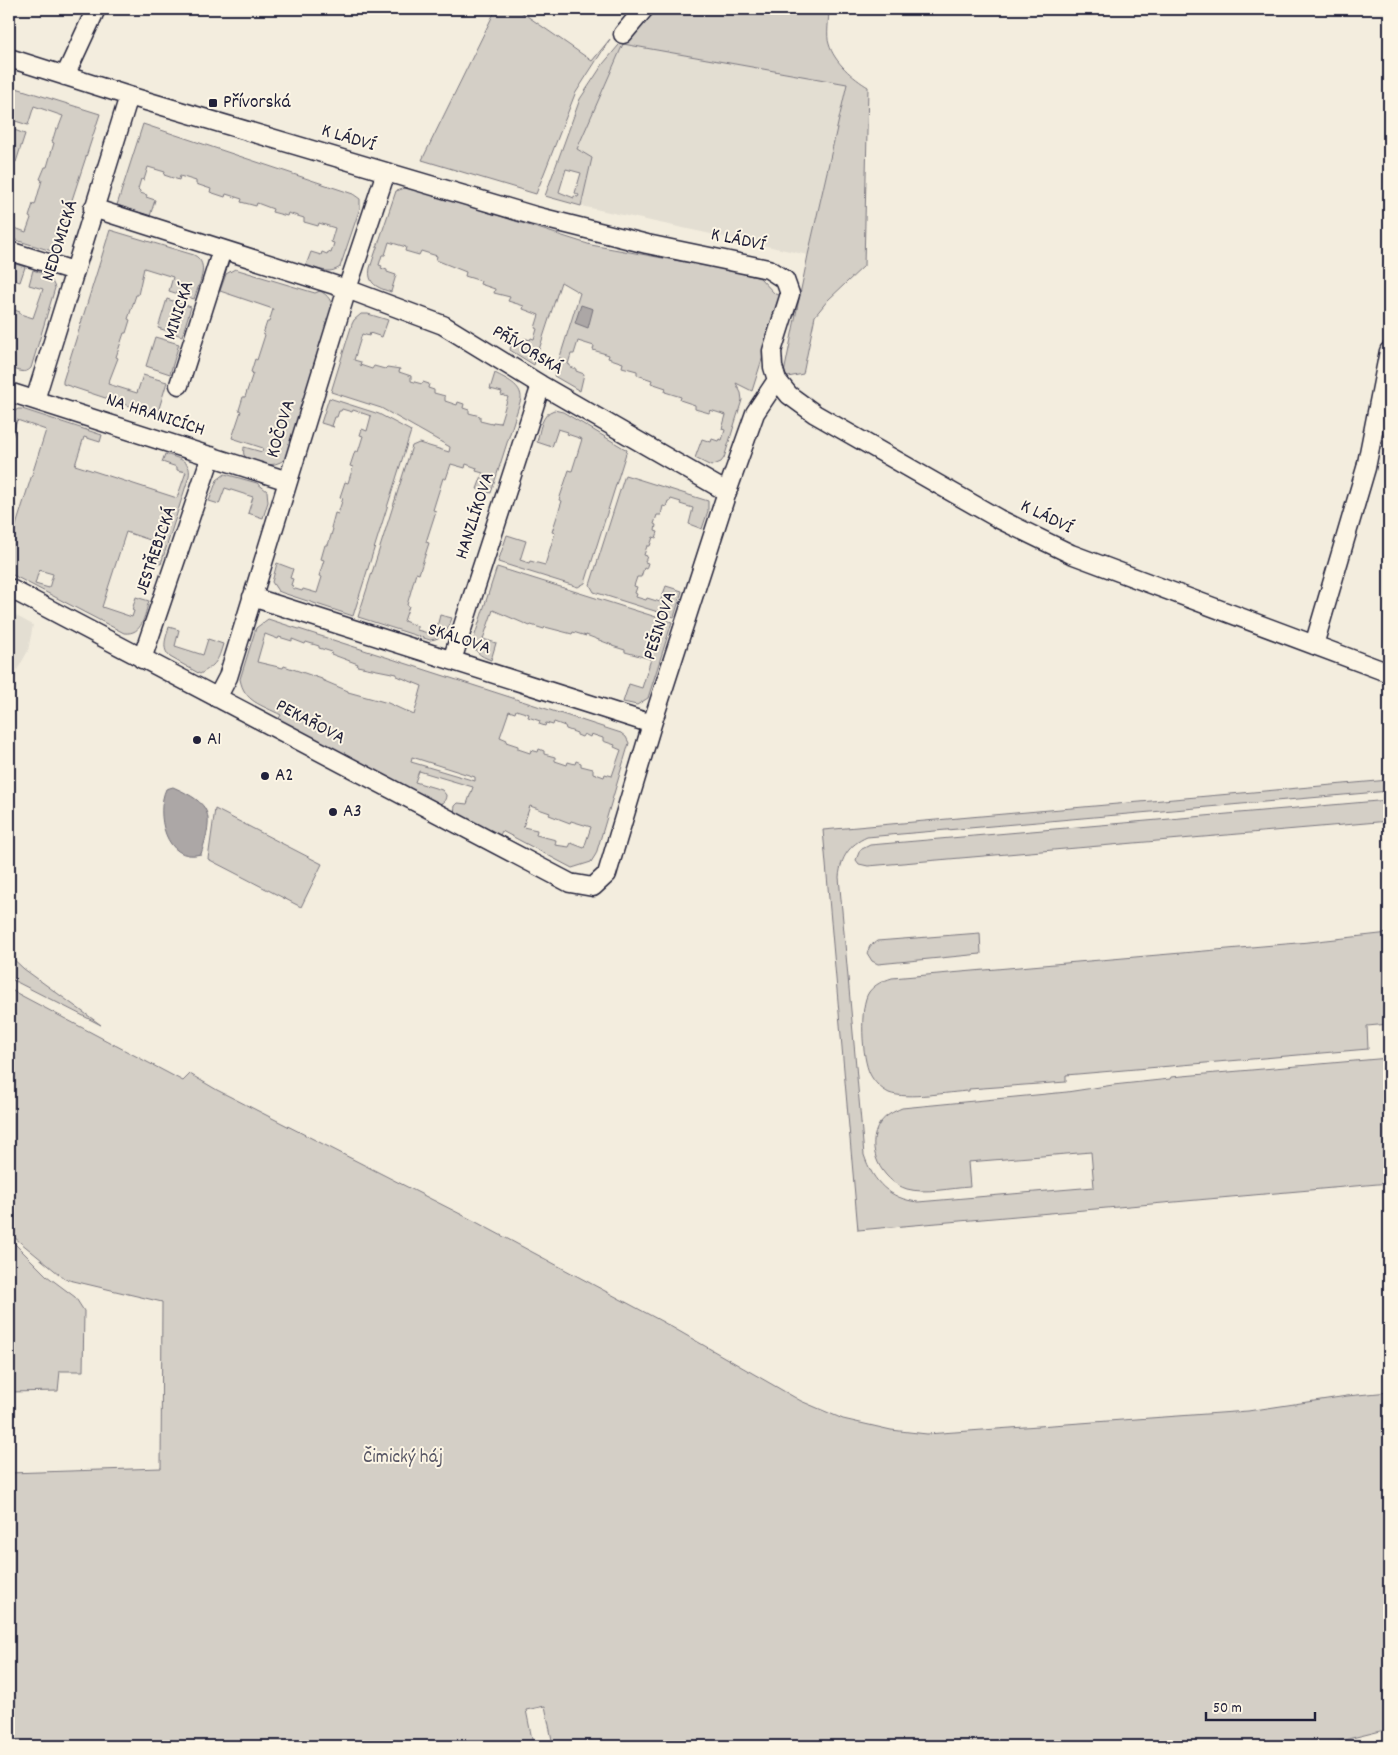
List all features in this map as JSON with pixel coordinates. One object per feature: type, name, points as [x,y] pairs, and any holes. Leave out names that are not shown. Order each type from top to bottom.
[{"type":"street","points":[[66,76],[96,9]]},
{"type":"street","points":[[623,34],[644,9]]},
{"type":"street","name":"K LÁDVÍ","points":[[9,58],[128,96],[535,216],[646,244],[768,269],[785,280],[790,294],[772,351],[773,367],[777,380],[789,395],[815,414],[999,519],[1071,554],[1389,673]]},
{"type":"street","name":"NEDOMICKÁ","points":[[35,400],[128,96]]},
{"type":"street","name":"KOČOVA","points":[[218,698],[228,677],[346,289],[386,172]]},
{"type":"street","name":"PŘÍVORSKÁ","points":[[93,208],[346,289],[443,325],[541,386],[727,492]]},
{"type":"street","name":"MINICKÁ","points":[[179,385],[222,250]]},
{"type":"street","points":[[9,251],[74,271]]},
{"type":"street","points":[[1314,645],[1366,468],[1389,351]]},
{"type":"street","name":"PEŠINOVA","points":[[593,887],[607,874],[652,724],[727,492],[755,413],[777,380]]},
{"type":"street","name":"HANZLÍKOVA","points":[[452,660],[541,386]]},
{"type":"street","name":"NA HRANICÍCH","points":[[9,392],[288,481]]},
{"type":"street","name":"JESTŘEBICKÁ","points":[[142,659],[211,456]]},
{"type":"street","name":"PEKAŘOVA","points":[[9,588],[570,883],[593,887]]},
{"type":"street","name":"SKÁLOVA","points":[[252,597],[652,724]]},
{"type":"shaded area","points":[[623,44],[847,84],[808,255],[581,206],[592,158],[577,149]]},
{"type":"shaded area","points":[[581,305],[593,309],[588,328],[575,323]]},
{"type":"shaded area","points":[[9,612],[33,625],[28,651],[9,684]]},
{"type":"shaded area","points":[[173,787],[196,799],[206,812],[208,829],[201,854],[189,855],[179,851],[171,844],[166,834],[163,823],[163,799],[166,789]]},
{"type":"green space","points":[[496,9],[517,9],[592,61],[610,39],[575,94],[536,194],[422,160]]},
{"type":"green space","points":[[649,9],[829,9],[828,36],[831,51],[845,69],[868,87],[864,266],[828,300],[815,316],[803,374],[783,378],[808,255],[847,84],[623,44],[577,149],[592,158],[581,206],[545,196],[580,99],[603,64]],"holes":[[[566,169],[581,173],[575,193],[579,195],[578,197],[574,196],[574,198],[559,192]]]},
{"type":"green space","points":[[13,87],[100,114],[55,252],[9,238],[9,226],[26,232],[33,204],[35,205],[42,180],[40,179],[45,167],[47,167],[56,129],[58,129],[63,116],[34,106],[28,125],[9,119],[9,101]]},
{"type":"green space","points":[[143,124],[353,194],[360,199],[360,208],[340,267],[328,271],[306,265],[311,252],[321,255],[322,252],[331,253],[334,243],[331,242],[335,228],[319,223],[318,226],[304,222],[304,218],[288,213],[287,216],[272,212],[273,209],[257,203],[256,206],[241,202],[242,199],[226,194],[225,197],[210,192],[211,189],[196,184],[196,181],[180,176],[179,180],[164,175],[165,172],[148,167],[144,180],[141,179],[138,189],[140,193],[147,195],[146,197],[155,200],[150,216],[117,205]]},
{"type":"green space","points":[[9,128],[25,134],[16,162],[9,160]]},
{"type":"green space","points":[[408,187],[591,245],[729,270],[760,278],[775,294],[780,295],[780,302],[752,391],[736,383],[742,400],[724,458],[721,462],[711,466],[695,458],[702,439],[711,442],[712,439],[722,440],[725,430],[722,429],[726,415],[710,410],[709,413],[695,409],[695,405],[680,400],[681,397],[665,392],[666,388],[651,383],[652,380],[637,375],[637,371],[622,367],[623,363],[608,358],[609,355],[593,350],[594,346],[578,341],[574,354],[571,354],[568,364],[576,369],[576,371],[584,374],[580,391],[554,376],[580,293],[561,282],[534,365],[510,350],[514,335],[514,338],[523,341],[524,338],[534,339],[539,315],[523,309],[524,306],[508,301],[510,297],[494,293],[495,289],[480,284],[481,281],[465,276],[466,272],[436,260],[437,256],[421,251],[419,255],[405,251],[406,247],[389,242],[385,255],[382,255],[379,265],[387,270],[387,272],[396,275],[391,292],[374,284],[370,278],[370,268],[396,191]]},
{"type":"green space","points":[[110,230],[194,255],[202,264],[202,275],[194,299],[169,291],[173,277],[144,268],[138,295],[136,295],[128,319],[130,320],[126,333],[124,333],[116,357],[118,358],[108,384],[137,393],[143,375],[167,382],[157,415],[63,384]]},
{"type":"green space","points":[[9,262],[25,267],[20,282],[9,278]]},
{"type":"green space","points":[[235,269],[315,293],[320,291],[331,301],[333,311],[289,452],[283,460],[270,465],[250,461],[244,455],[244,447],[262,452],[263,448],[232,438],[241,411],[239,410],[243,397],[245,397],[253,373],[251,372],[255,359],[257,360],[265,335],[263,334],[273,309],[220,291],[226,274]]},
{"type":"green space","points":[[33,270],[47,276],[55,288],[31,368],[24,372],[9,367],[9,308],[33,318],[43,289],[29,285]]},
{"type":"green space","points":[[167,299],[191,307],[182,336],[158,328]]},
{"type":"green space","points":[[361,314],[368,314],[388,320],[382,337],[370,333],[369,336],[362,334],[354,360],[361,362],[360,365],[372,369],[374,366],[385,369],[387,367],[400,369],[399,372],[411,376],[411,381],[429,384],[428,388],[434,390],[434,393],[445,396],[445,401],[457,405],[458,402],[464,404],[463,408],[469,410],[469,413],[480,416],[480,421],[492,424],[493,422],[500,423],[508,397],[501,395],[502,392],[490,389],[495,373],[513,383],[521,394],[491,493],[477,489],[483,473],[476,471],[477,468],[466,464],[465,468],[451,464],[446,479],[443,478],[433,510],[436,511],[426,542],[429,543],[419,574],[416,573],[404,621],[417,626],[417,630],[428,633],[429,629],[436,631],[440,615],[452,618],[442,636],[435,639],[430,640],[358,617],[412,446],[419,443],[449,452],[450,447],[381,408],[331,392],[352,324]]},
{"type":"green space","points":[[155,337],[179,344],[170,374],[146,366]]},
{"type":"green space","points":[[329,398],[379,414],[411,431],[353,616],[278,591],[272,582],[277,563],[293,569],[290,578],[293,579],[292,588],[317,593],[322,577],[319,576],[324,560],[321,559],[325,545],[328,545],[333,529],[331,528],[335,513],[338,514],[343,498],[340,497],[345,482],[348,483],[353,467],[350,466],[355,451],[358,452],[363,436],[360,435],[362,429],[367,431],[371,416],[353,410],[352,412],[342,409],[337,417],[335,417],[332,426],[334,427],[321,423]]},
{"type":"green space","points":[[18,409],[22,409],[102,435],[100,442],[84,437],[75,465],[177,498],[186,472],[177,470],[177,467],[162,462],[165,454],[183,460],[188,466],[189,476],[161,564],[148,560],[156,542],[126,532],[102,607],[132,617],[136,597],[149,601],[142,623],[135,631],[124,633],[9,573],[9,548],[46,430],[17,420],[12,436],[9,435],[9,415]],"holes":[[[39,570],[53,574],[49,588],[35,584]]]},
{"type":"green space","points":[[554,410],[563,412],[627,450],[585,583],[578,587],[498,562],[507,535],[526,541],[520,560],[545,565],[555,533],[552,532],[562,501],[559,500],[569,470],[572,471],[582,439],[558,429],[552,447],[537,442],[540,428],[546,415]]},
{"type":"green space","points":[[225,474],[257,483],[267,491],[268,502],[263,518],[248,513],[253,497],[225,488],[219,504],[209,501],[217,480]]},
{"type":"green space","points":[[625,475],[708,501],[708,511],[702,529],[689,524],[693,508],[671,499],[666,507],[663,506],[661,515],[657,515],[654,524],[656,525],[655,531],[658,532],[656,538],[653,537],[644,555],[647,556],[645,562],[648,563],[646,569],[644,568],[641,577],[637,577],[634,586],[637,587],[636,597],[660,602],[666,586],[682,591],[674,617],[594,592],[590,585]]},
{"type":"green space","points":[[497,567],[672,622],[648,698],[637,705],[623,702],[629,684],[642,688],[651,659],[625,652],[625,650],[586,635],[530,626],[493,610],[483,639],[496,643],[491,660],[480,655],[474,646],[474,638]]},
{"type":"green space","points":[[268,619],[621,733],[629,743],[596,854],[591,862],[572,868],[502,831],[500,835],[527,849],[527,851],[454,813],[455,806],[458,803],[467,804],[473,787],[419,771],[415,782],[442,790],[446,795],[443,802],[437,804],[278,720],[281,715],[255,702],[245,693],[240,679],[256,628]],"holes":[[[265,634],[278,639],[279,637],[292,641],[292,639],[305,644],[306,642],[319,646],[319,648],[332,652],[331,654],[358,664],[357,666],[397,674],[397,676],[422,686],[414,715],[388,703],[348,692],[322,679],[284,666],[283,668],[257,662]],[[516,710],[529,714],[528,717],[540,721],[539,724],[545,726],[546,723],[553,725],[554,722],[565,726],[566,729],[582,737],[584,734],[590,737],[591,734],[615,745],[614,747],[621,750],[612,776],[605,774],[604,777],[593,773],[593,769],[581,766],[581,763],[576,761],[575,764],[568,762],[567,765],[555,761],[555,757],[544,754],[544,751],[539,749],[538,752],[531,750],[530,753],[506,742],[507,740],[500,737],[509,711],[515,713]],[[412,757],[475,777],[475,781],[411,762]],[[530,806],[570,823],[571,821],[591,827],[584,848],[571,843],[569,847],[555,845],[556,840],[536,835],[537,830],[523,827]]]},
{"type":"green space","points":[[169,627],[179,630],[175,646],[203,655],[208,639],[223,644],[216,662],[200,674],[170,657],[165,646]]},
{"type":"green space","points":[[1389,780],[1389,791],[867,837],[855,844],[847,852],[839,877],[864,1155],[872,1173],[884,1188],[891,1193],[918,1202],[1094,1187],[1091,1152],[968,1162],[970,1187],[930,1191],[907,1189],[890,1179],[883,1171],[878,1162],[874,1142],[880,1123],[887,1116],[902,1108],[1067,1092],[1170,1079],[1171,1077],[1389,1058],[1389,1183],[858,1230],[823,830]]},
{"type":"green space","points":[[1389,800],[1389,821],[868,866],[859,864],[856,860],[860,850],[870,845]]},
{"type":"green space","points":[[215,809],[322,864],[301,907],[208,859]]},
{"type":"green space","points":[[980,933],[981,954],[878,964],[872,961],[867,953],[870,946],[877,941]]},
{"type":"green space","points":[[1389,933],[1389,1024],[1367,1026],[1368,1049],[1066,1075],[1066,1082],[969,1089],[969,1091],[917,1096],[889,1093],[874,1080],[867,1067],[863,1033],[866,999],[874,987],[892,978],[1309,942]]},
{"type":"green space","points":[[9,955],[24,969],[101,1025],[9,978]]},
{"type":"green space","name":"Čimický háj","points":[[9,989],[183,1081],[190,1074],[217,1090],[476,1222],[663,1322],[801,1401],[843,1419],[891,1430],[927,1434],[1248,1411],[1347,1396],[1389,1392],[1389,1729],[1319,1746],[9,1746],[9,1473],[161,1468],[162,1302],[65,1279],[9,1233]],"holes":[[[545,1706],[552,1740],[533,1744],[526,1710]]]},
{"type":"green space","points":[[9,1238],[47,1276],[75,1297],[84,1311],[83,1371],[60,1371],[58,1391],[9,1392]]},
{"type":"place","name":"Přívorská","points":[[213,103]]},
{"type":"place","name":"A1","points":[[197,740]]},
{"type":"place","name":"A2","points":[[265,776]]},
{"type":"place","name":"A3","points":[[333,812]]}]
